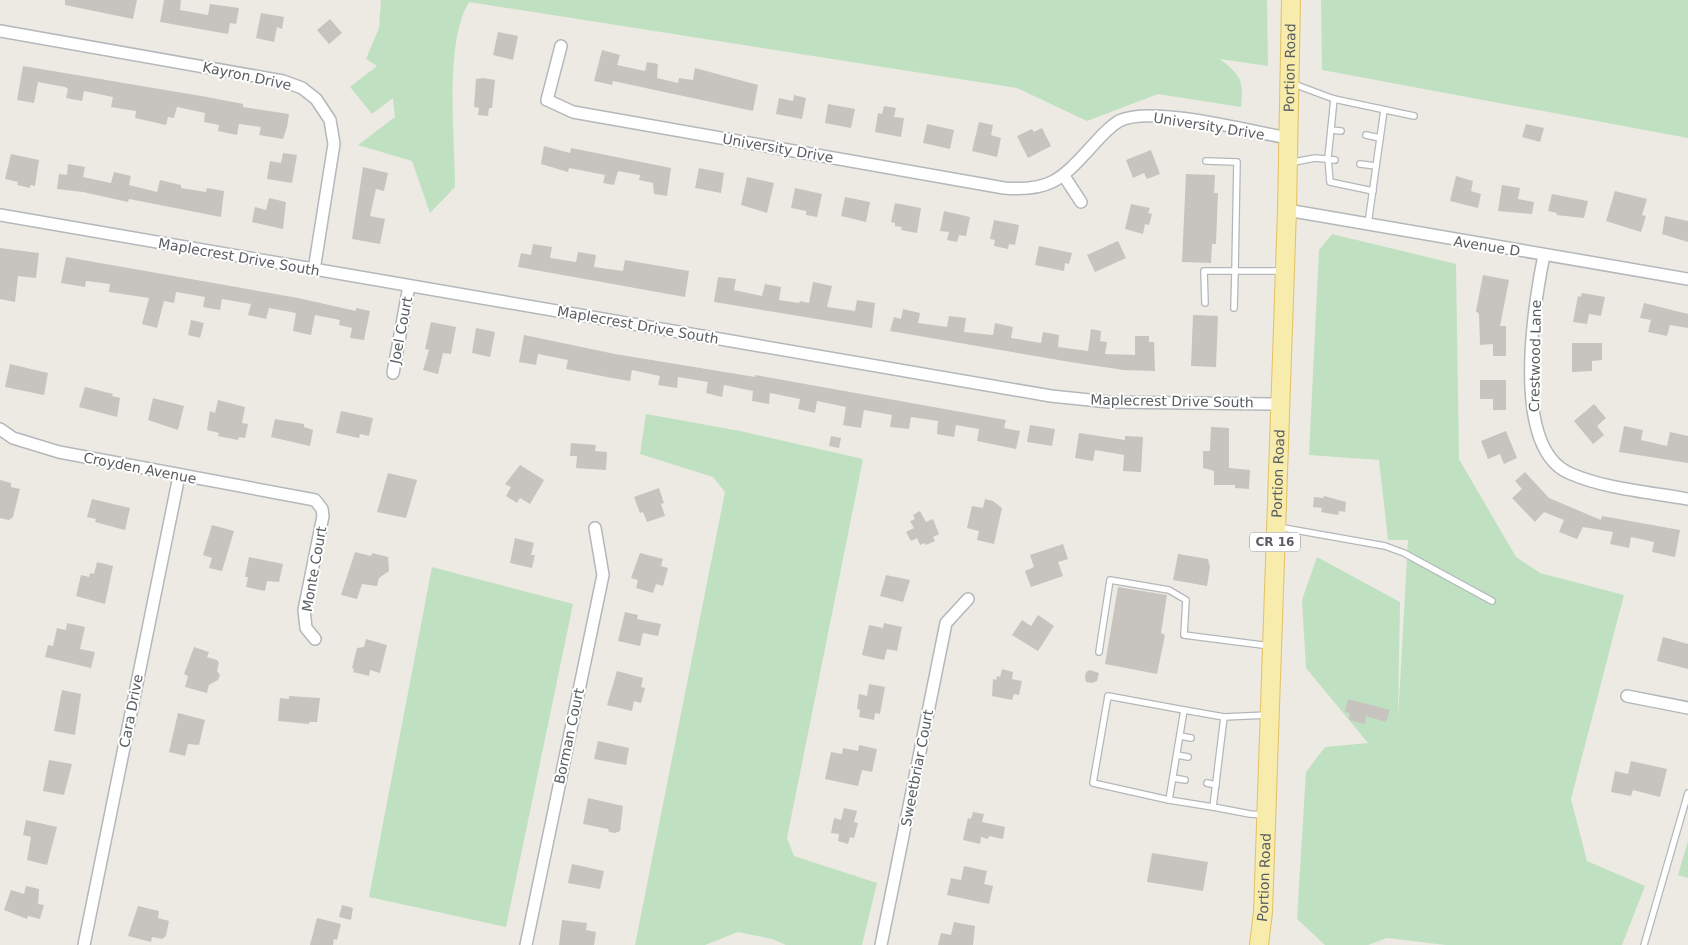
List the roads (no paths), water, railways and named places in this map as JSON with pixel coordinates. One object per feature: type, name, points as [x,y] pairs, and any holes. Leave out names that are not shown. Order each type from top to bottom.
[{"type":"main road","name":"Portion Road","points":[[1259,945],[1263,912],[1270,715],[1283,271],[1287,210],[1291,0]]},
{"type":"street","name":"Kayron Drive","points":[[0,30],[283,81],[302,88],[316,100],[330,120],[334,144],[314,270]]},
{"type":"street","name":"University Drive","points":[[561,46],[547,100],[573,112],[1004,188],[1019,189],[1043,186],[1064,176],[1105,132],[1119,121],[1140,116],[1178,118],[1287,138]]},
{"type":"street","points":[[1064,176],[1081,202]]},
{"type":"street","name":"Avenue D","points":[[1287,210],[1688,279]]},
{"type":"street","name":"Maplecrest Drive South","points":[[0,215],[1051,396],[1109,402],[1280,404]]},
{"type":"street","name":"Crestwood Lane","points":[[1544,255],[1534,309],[1531,405],[1535,425],[1542,444],[1555,462],[1568,473],[1609,485],[1688,499]]},
{"type":"street","name":"Joel Court","points":[[392,373],[409,286]]},
{"type":"street","name":"Croyden Avenue","points":[[0,429],[13,438],[59,452],[284,496]]},
{"type":"street","name":"Cara Drive","points":[[84,945],[179,476]]},
{"type":"street","name":"Monte Court","points":[[284,496],[315,500],[322,509],[323,516],[304,610],[306,628],[314,639]]},
{"type":"street","name":"Borman Court","points":[[526,945],[603,575],[595,528]]},
{"type":"street","name":"Sweetbriar Court","points":[[881,945],[946,622],[968,599]]},
{"type":"street","points":[[1627,696],[1688,708]]},
{"type":"lane","points":[[1289,82],[1334,99],[1414,116]]},
{"type":"lane","points":[[1334,99],[1328,158],[1330,182],[1372,191]]},
{"type":"lane","points":[[1368,225],[1384,110]]},
{"type":"lane","points":[[1331,130],[1341,131]]},
{"type":"lane","points":[[1366,135],[1380,138]]},
{"type":"lane","points":[[1287,163],[1304,158],[1328,158],[1335,160]]},
{"type":"lane","points":[[1206,161],[1237,162],[1234,308]]},
{"type":"lane","points":[[1360,164],[1376,166]]},
{"type":"lane","points":[[1206,303],[1204,271],[1283,271]]},
{"type":"lane","points":[[1276,527],[1385,546],[1404,552],[1492,600]]},
{"type":"lane","points":[[1099,652],[1110,580],[1169,590],[1186,600],[1184,635],[1272,646]]},
{"type":"lane","points":[[1266,815],[1169,800],[1093,783],[1108,696],[1224,717],[1270,715]]},
{"type":"lane","points":[[1169,800],[1184,710]]},
{"type":"lane","points":[[1213,807],[1218,762],[1218,742],[1224,717]]},
{"type":"lane","points":[[1180,736],[1191,738]]},
{"type":"lane","points":[[1177,755],[1188,757]]},
{"type":"lane","points":[[1211,761],[1218,762]]},
{"type":"lane","points":[[1173,778],[1185,780]]},
{"type":"lane","points":[[1207,783],[1216,785]]},
{"type":"lane","points":[[1644,945],[1688,793]]}]
